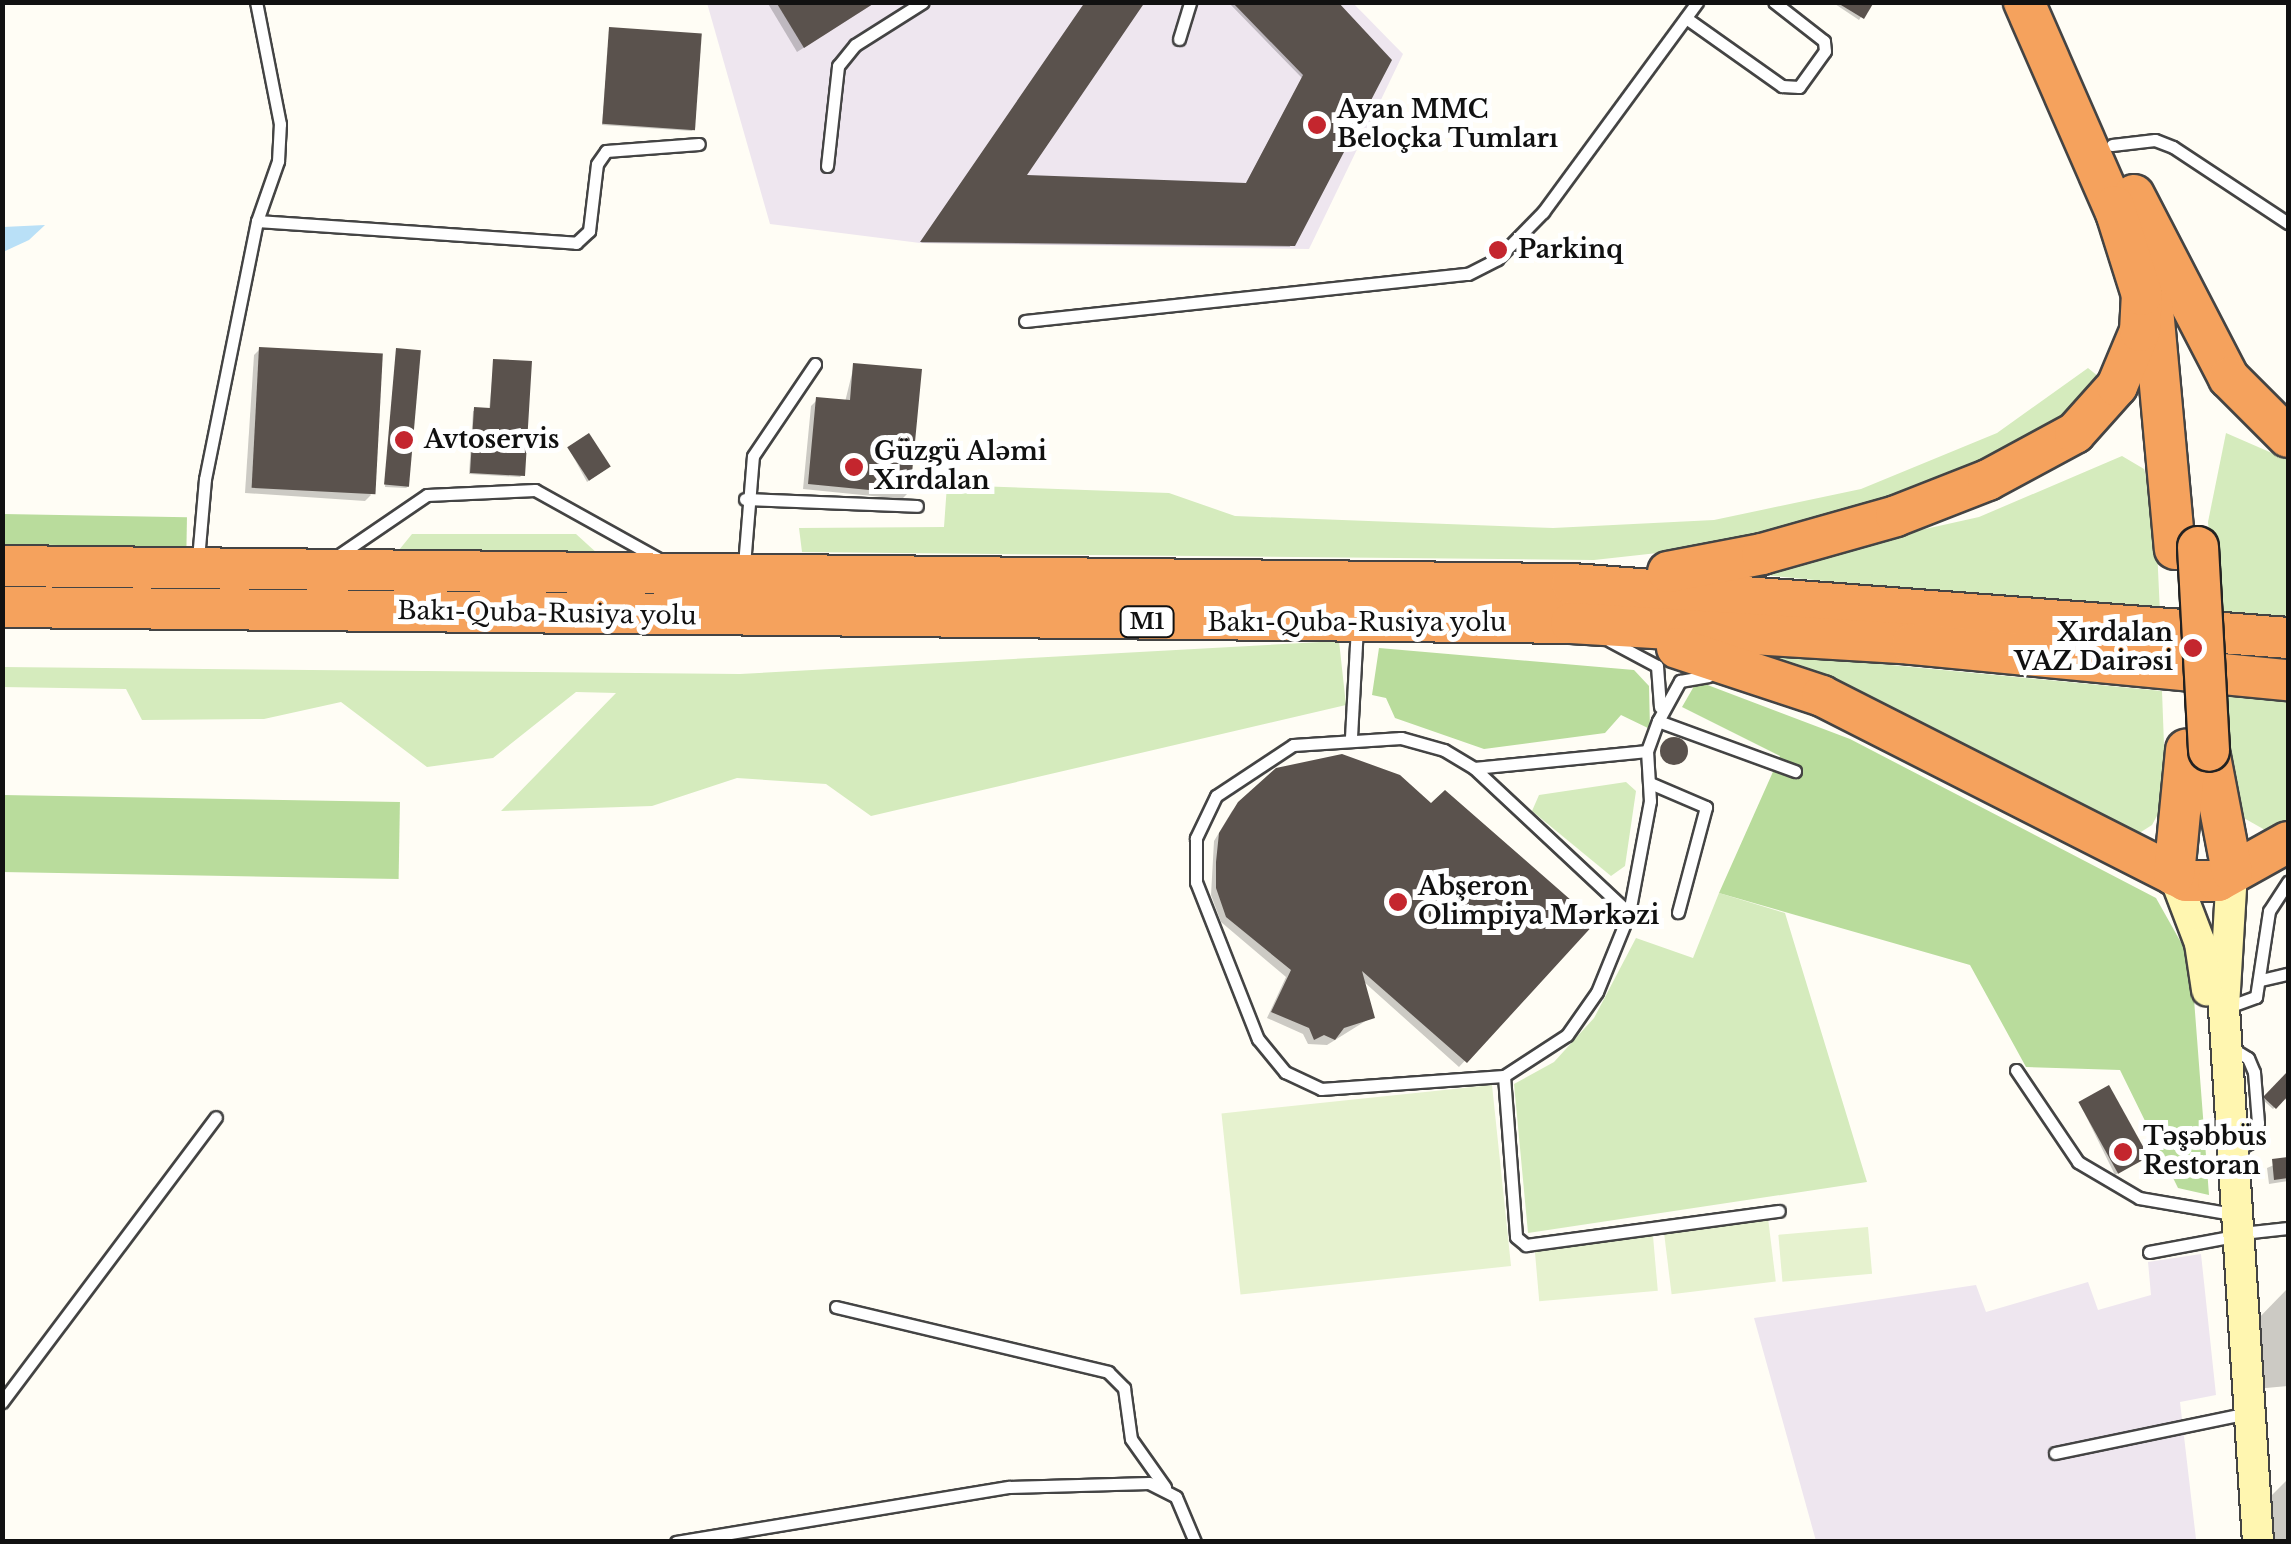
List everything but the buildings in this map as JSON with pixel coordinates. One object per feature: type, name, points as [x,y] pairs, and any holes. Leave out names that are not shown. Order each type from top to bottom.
[{"type":"highway","points":[[2024,2],[2124,200],[2177,318],[2197,751],[2232,872]]},
{"type":"highway","points":[[1571,604],[1842,532],[1988,480],[2075,433],[2117,386],[2140,330],[2142,296],[2112,146],[2052,2]]},
{"type":"highway","points":[[2124,200],[2229,378],[2288,437]]},
{"type":"highway","name":"Bakı-Quba-Rusiya yolu","points":[[2,566],[744,575],[1571,604],[2288,638]]},
{"type":"highway","points":[[1571,604],[1822,696],[2198,884],[2232,872],[2288,842]]},
{"type":"highway","name":"Bakı-Quba-Rusiya yolu","points":[[2,607],[1357,625],[1571,604],[1912,644],[2288,680]]},
{"type":"highway","points":[[2174,875],[2197,751]]},
{"type":"main road","points":[[2220,1046],[2232,872]]},
{"type":"main road","points":[[2174,875],[2200,943],[2220,1046],[2258,1542]]},
{"type":"lane","points":[[198,568],[205,478],[257,221],[278,161],[280,124],[256,2]]},
{"type":"lane","points":[[827,166],[838,66],[855,46],[923,2]]},
{"type":"lane","points":[[1178,38],[1190,2]]},
{"type":"lane","points":[[1025,320],[1468,274],[1497,258],[1542,212],[1697,2]]},
{"type":"lane","points":[[1686,18],[1782,86],[1799,87],[1825,51],[1824,42],[1774,2]]},
{"type":"lane","points":[[2112,146],[2156,140],[2288,223]]},
{"type":"lane","points":[[257,221],[576,244],[589,232],[597,164],[606,152],[699,144]]},
{"type":"lane","points":[[744,575],[745,499],[753,456],[815,364]]},
{"type":"lane","points":[[318,570],[427,495],[535,490],[684,574]]},
{"type":"lane","points":[[745,499],[916,506]]},
{"type":"lane","points":[[1571,604],[1657,666],[1663,681],[1658,721]]},
{"type":"lane","points":[[1351,737],[1357,625]]},
{"type":"lane","points":[[1629,913],[1474,768],[1426,744],[1351,737],[1293,745],[1256,765],[1216,796],[1196,838],[1196,882],[1258,1039],[1285,1072],[1321,1088],[1504,1076],[1549,1050],[1584,1014],[1629,913],[1650,783],[1647,751],[1676,686],[1693,676],[1778,698]]},
{"type":"lane","points":[[1658,721],[1795,771]]},
{"type":"lane","points":[[1474,768],[1647,751]]},
{"type":"lane","points":[[1946,778],[2116,864]]},
{"type":"lane","points":[[1650,783],[1706,807],[1678,912]]},
{"type":"lane","points":[[2133,872],[2174,875]]},
{"type":"lane","points":[[2224,1008],[2256,997],[2268,910],[2288,882]]},
{"type":"lane","points":[[2261,980],[2288,974]]},
{"type":"lane","points":[[2016,1070],[2078,1162],[2140,1198],[2231,1228]]},
{"type":"lane","points":[[1504,1076],[1516,1237],[1526,1244],[1779,1211]]},
{"type":"lane","points":[[2,1402],[216,1117]]},
{"type":"lane","points":[[2149,1252],[2231,1228],[2288,1228]]},
{"type":"lane","points":[[836,1307],[1108,1372],[1124,1388],[1131,1439],[1165,1487],[1195,1542]]},
{"type":"lane","points":[[2056,1454],[2248,1413]]},
{"type":"lane","points":[[676,1542],[1010,1486],[1165,1487]]},
{"type":"shaded area","points":[[707,3],[1353,3],[1403,54],[1309,249],[920,243],[770,224]]},
{"type":"shaded area","points":[[2201,1254],[2216,1395],[2180,1402],[2196,1539],[1816,1541],[1754,1318],[1976,1285],[1986,1312],[2088,1282],[2098,1310],[2151,1295],[2148,1262]]},
{"type":"green space","points":[[2088,368],[2104,381],[2041,441],[1842,515],[1712,547],[1594,560],[802,552],[799,528],[944,527],[947,485],[1169,493],[1235,516],[1553,528],[1714,520],[1861,489],[1997,433]]},
{"type":"green space","points":[[2226,433],[2288,460],[2288,621],[2215,614],[2208,522]]},
{"type":"green space","points":[[2122,456],[2144,469],[2155,505],[2160,613],[1732,572],[1979,517]]},
{"type":"green space","points":[[3,514],[187,517],[186,547],[2,544]]},
{"type":"green space","points":[[412,534],[576,534],[598,554],[399,550]]},
{"type":"green space","points":[[1339,641],[1346,705],[871,816],[826,784],[737,778],[652,806],[501,811],[616,693],[576,692],[493,758],[427,767],[341,702],[264,719],[142,720],[126,689],[2,687],[3,667],[740,674]]},
{"type":"green space","points":[[1379,648],[1634,670],[1649,686],[1650,729],[1621,715],[1605,733],[1484,749],[1395,718],[1386,698],[1372,695]]},
{"type":"green space","points":[[1745,651],[2162,691],[2166,799],[2152,825],[2133,837]]},
{"type":"green space","points":[[1697,681],[1850,739],[2156,898],[2183,946],[2193,986],[2209,1195],[2178,1188],[2120,1070],[2026,1067],[1970,965],[1719,893],[1780,756],[1682,707]]},
{"type":"green space","points":[[2215,692],[2288,699],[2288,825],[2265,830],[2235,813]]},
{"type":"green space","points":[[1626,782],[1636,791],[1625,866],[1611,876],[1532,811],[1539,795]]},
{"type":"green space","points":[[3,795],[400,802],[399,879],[2,872]]},
{"type":"green space","points":[[1719,893],[1785,913],[1867,1182],[1528,1233],[1514,1084],[1554,1062],[1594,1018],[1636,938],[1693,958]]},
{"type":"green space","points":[[1492,1085],[1511,1266],[1241,1294],[1221,1113]]},
{"type":"green space","points":[[1768,1218],[1776,1282],[1672,1294],[1664,1231]]},
{"type":"green space","points":[[1868,1227],[1872,1274],[1782,1282],[1778,1235]]},
{"type":"green space","points":[[1653,1236],[1658,1291],[1539,1301],[1534,1246]]},
{"type":"water","points":[[45,225],[29,240],[3,252],[3,227]]},
{"type":"place","name":"Ayan MMC Beloçka Tumları","points":[[1317,125]]},
{"type":"place","name":"Parkinq","points":[[1498,250]]},
{"type":"place","name":"Avtoservis","points":[[404,440]]},
{"type":"place","name":"Güzgü Aləmi Xırdalan","points":[[854,467]]},
{"type":"place","name":"Xırdalan VAZ Dairəsi","points":[[2193,648]]},
{"type":"place","name":"Abşeron Olimpiya Mərkəzi","points":[[1398,902]]},
{"type":"place","name":"Təşəbbüs Restoran","points":[[2123,1152]]}]
